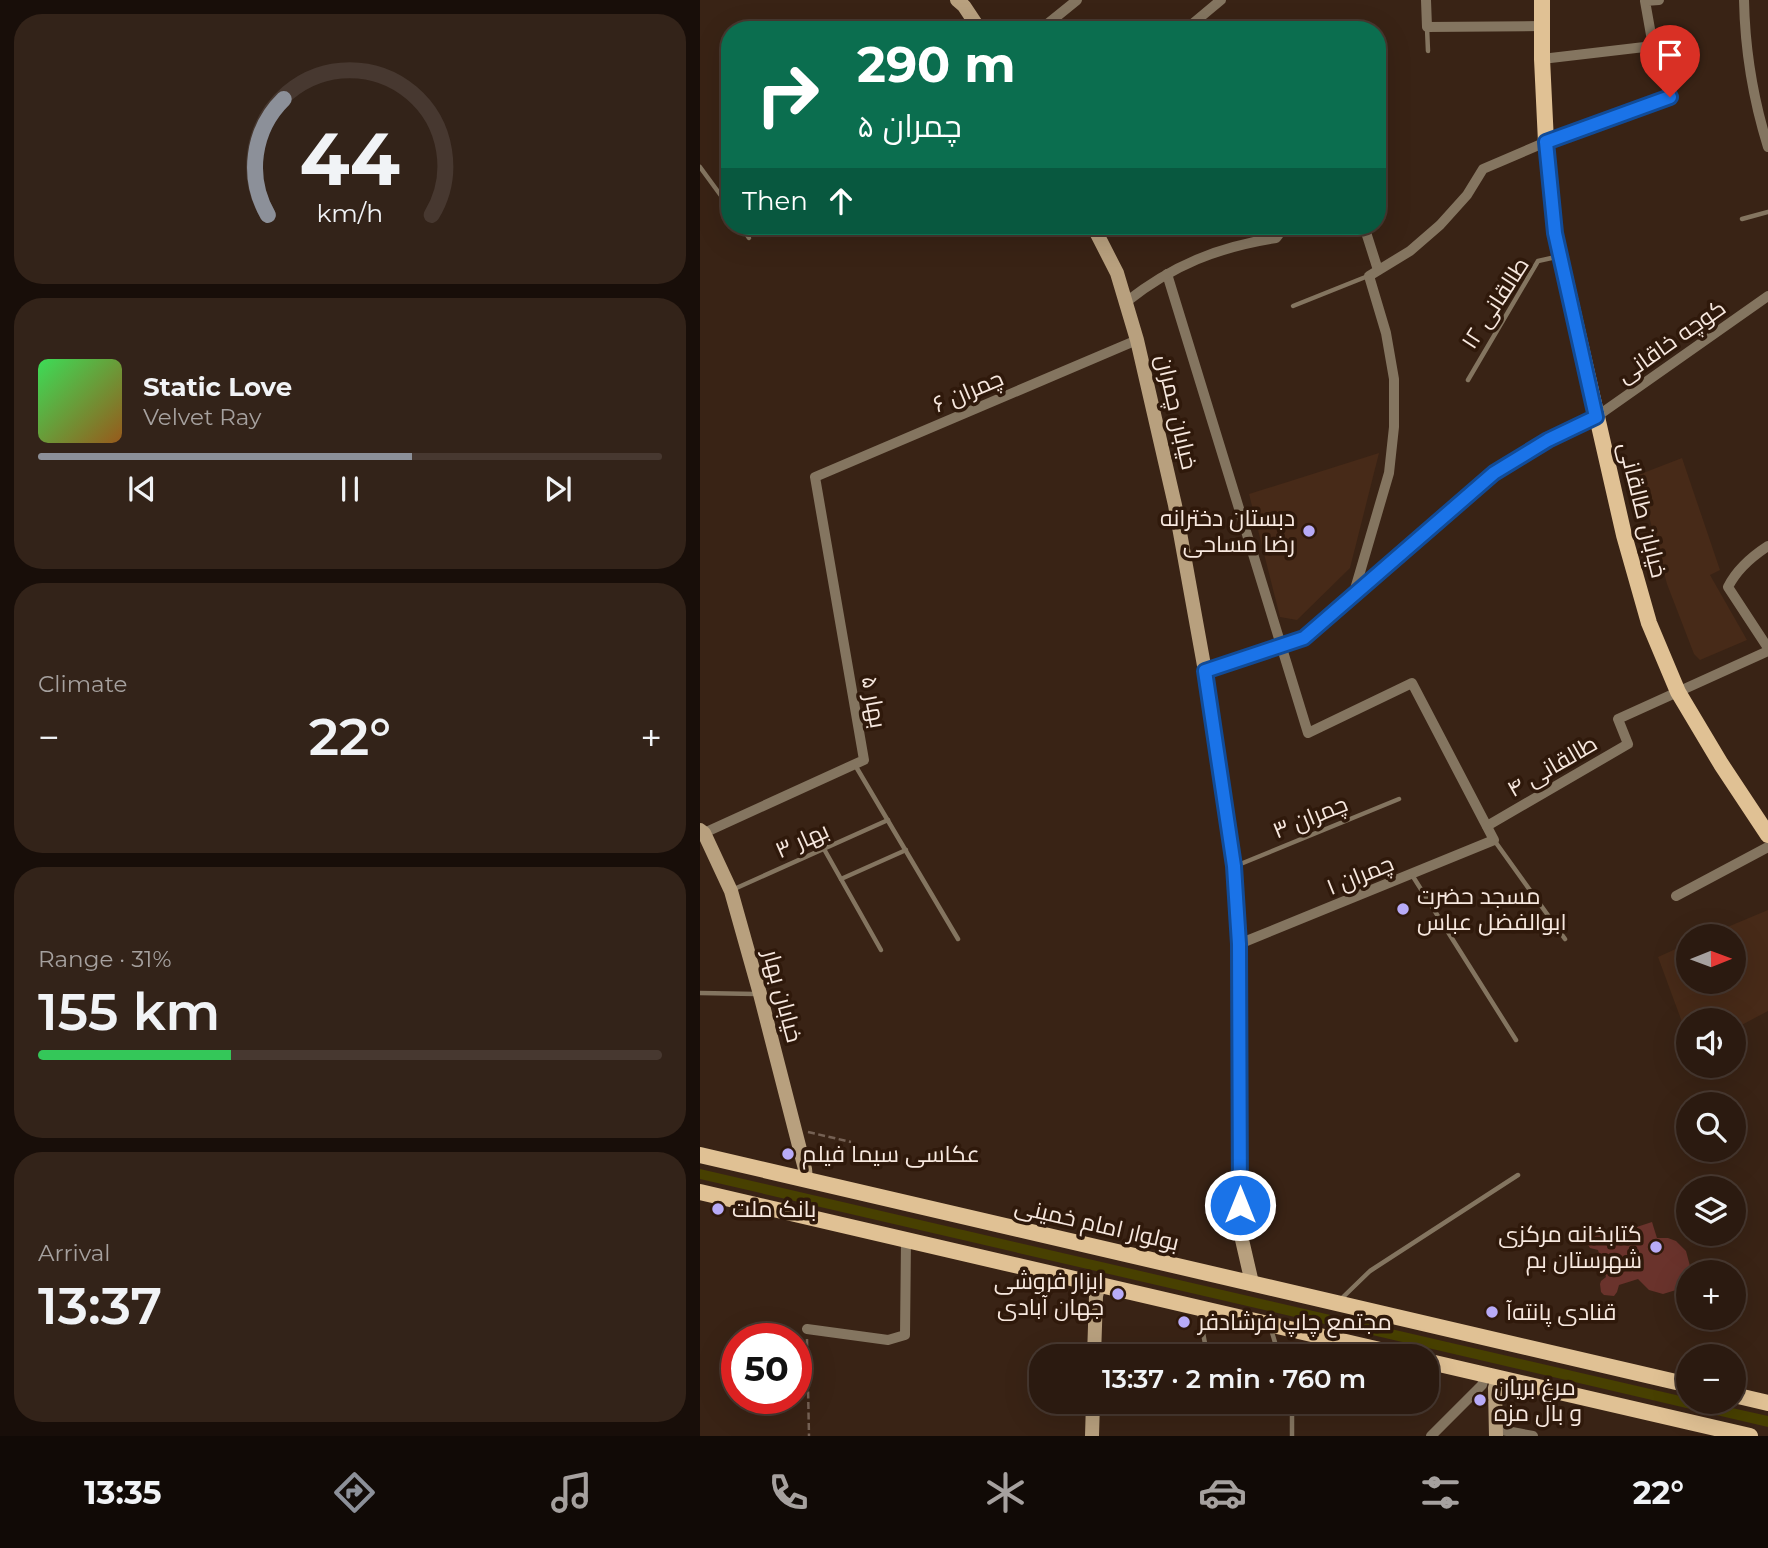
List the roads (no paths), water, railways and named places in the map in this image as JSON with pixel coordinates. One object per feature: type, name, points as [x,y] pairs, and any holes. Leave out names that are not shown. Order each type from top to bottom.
[{"type":"main road","points":[[957,0],[974,21]]},
{"type":"main road","name":"خیابان طالقانی","points":[[1542,0],[1546,142],[1555,233],[1623,535],[1649,623],[1678,692],[1768,835]]},
{"type":"main road","name":"خیابان چمران","points":[[1098,235],[1117,273],[1138,340],[1175,505],[1205,671],[1234,866],[1239,944],[1240,1231],[1252,1283]]},
{"type":"main road","name":"خیابان بهار","points":[[702,832],[731,891],[760,994],[806,1180]]},
{"type":"main road","name":"بولوار امام خمینی","points":[[700,1155],[1676,1382]]},
{"type":"main road","points":[[700,1192],[1353,1344]]},
{"type":"main road","points":[[1094,1344],[1096,1296],[1099,1285]]},
{"type":"main road","points":[[1439,1364],[1744,1435]]},
{"type":"main road","points":[[1491,1376],[1496,1388],[1496,1433]]},
{"type":"main road","points":[[1746,1398],[1768,1403]]},
{"type":"main road","points":[[1092,1436],[1093,1414]]},
{"type":"street","points":[[1051,21],[1077,0]]},
{"type":"street","points":[[1196,21],[1221,0]]},
{"type":"street","points":[[1426,0],[1427,27],[1542,26]]},
{"type":"street","points":[[1374,273],[1410,251],[1440,225],[1467,195],[1483,169],[1546,142],[1670,97],[1653,46],[1645,1],[1659,0]]},
{"type":"street","points":[[1744,0],[1746,45],[1752,86],[1768,147]]},
{"type":"street","points":[[1542,59],[1653,46]]},
{"type":"street","points":[[1126,302],[1178,267],[1211,253],[1246,242],[1276,238],[1278,235]]},
{"type":"street","points":[[1353,596],[1389,473],[1394,427],[1394,379],[1366,235]]},
{"type":"street","points":[[1167,274],[1308,733],[1412,683],[1494,840]]},
{"type":"street","name":"کوچه خاقانی","points":[[1205,671],[1304,638],[1494,473],[1548,440],[1596,417],[1768,296]]},
{"type":"street","name":"چمران ۶","points":[[814,477],[1138,340]]},
{"type":"street","name":"بهار ۵","points":[[814,477],[864,760],[855,764]]},
{"type":"street","points":[[1678,692],[1768,649],[1728,587],[1734,575],[1752,556],[1768,546]]},
{"type":"street","name":"طالقانی ۴","points":[[1487,826],[1628,744],[1618,719],[1678,692]]},
{"type":"street","points":[[702,832],[855,764]]},
{"type":"street","name":"چمران ۱","points":[[1239,944],[1494,840]]},
{"type":"street","points":[[1676,896],[1768,847]]},
{"type":"street","points":[[812,1330],[888,1340],[905,1335],[906,1240]]},
{"type":"street","points":[[1431,1436],[1491,1376]]},
{"type":"street","points":[[1496,1433],[1533,1436]]},
{"type":"lane","points":[[1427,27],[1428,51]]},
{"type":"lane","points":[[700,167],[721,196]]},
{"type":"lane","points":[[1742,219],[1768,212]]},
{"type":"lane","name":"طالقانی ۱۲","points":[[1468,380],[1538,261],[1560,256]]},
{"type":"lane","points":[[1293,306],[1374,273]]},
{"type":"lane","points":[[855,764],[958,939]]},
{"type":"lane","name":"چمران ۳","points":[[1234,866],[1399,799]]},
{"type":"lane","name":"بهار ۳","points":[[731,891],[888,820]]},
{"type":"lane","points":[[1494,840],[1565,939]]},
{"type":"lane","points":[[824,849],[881,950]]},
{"type":"lane","points":[[841,879],[906,850]]},
{"type":"lane","points":[[1411,874],[1516,1040]]},
{"type":"lane","points":[[700,993],[760,994]]},
{"type":"lane","points":[[1336,1303],[1370,1271],[1518,1175]]},
{"type":"lane","points":[[1198,1308],[1205,1344]]},
{"type":"lane","points":[[1270,1325],[1276,1344]]},
{"type":"lane","points":[[1292,1414],[1292,1436]]},
{"type":"place","name":"دبستان دخترانه رضا مساحی","points":[[1309,531]]},
{"type":"place","name":"مسجد حضرت ابوالفضل عباس","points":[[1403,909]]},
{"type":"place","name":"عکاسی سیما فیلم","points":[[788,1154]]},
{"type":"place","name":"بانک ملت","points":[[718,1209]]},
{"type":"place","name":"کتابخانه مرکزی شهرستان بم","points":[[1656,1247]]},
{"type":"place","name":"ابزار فروشی جهان آبادی","points":[[1118,1294]]},
{"type":"place","name":"قنادی پانته‌آ","points":[[1492,1312]]},
{"type":"place","name":"مجتمع چاپ فرشادفر","points":[[1184,1322]]},
{"type":"place","name":"مرغ بریان و بال مزه","points":[[1480,1400]]}]
